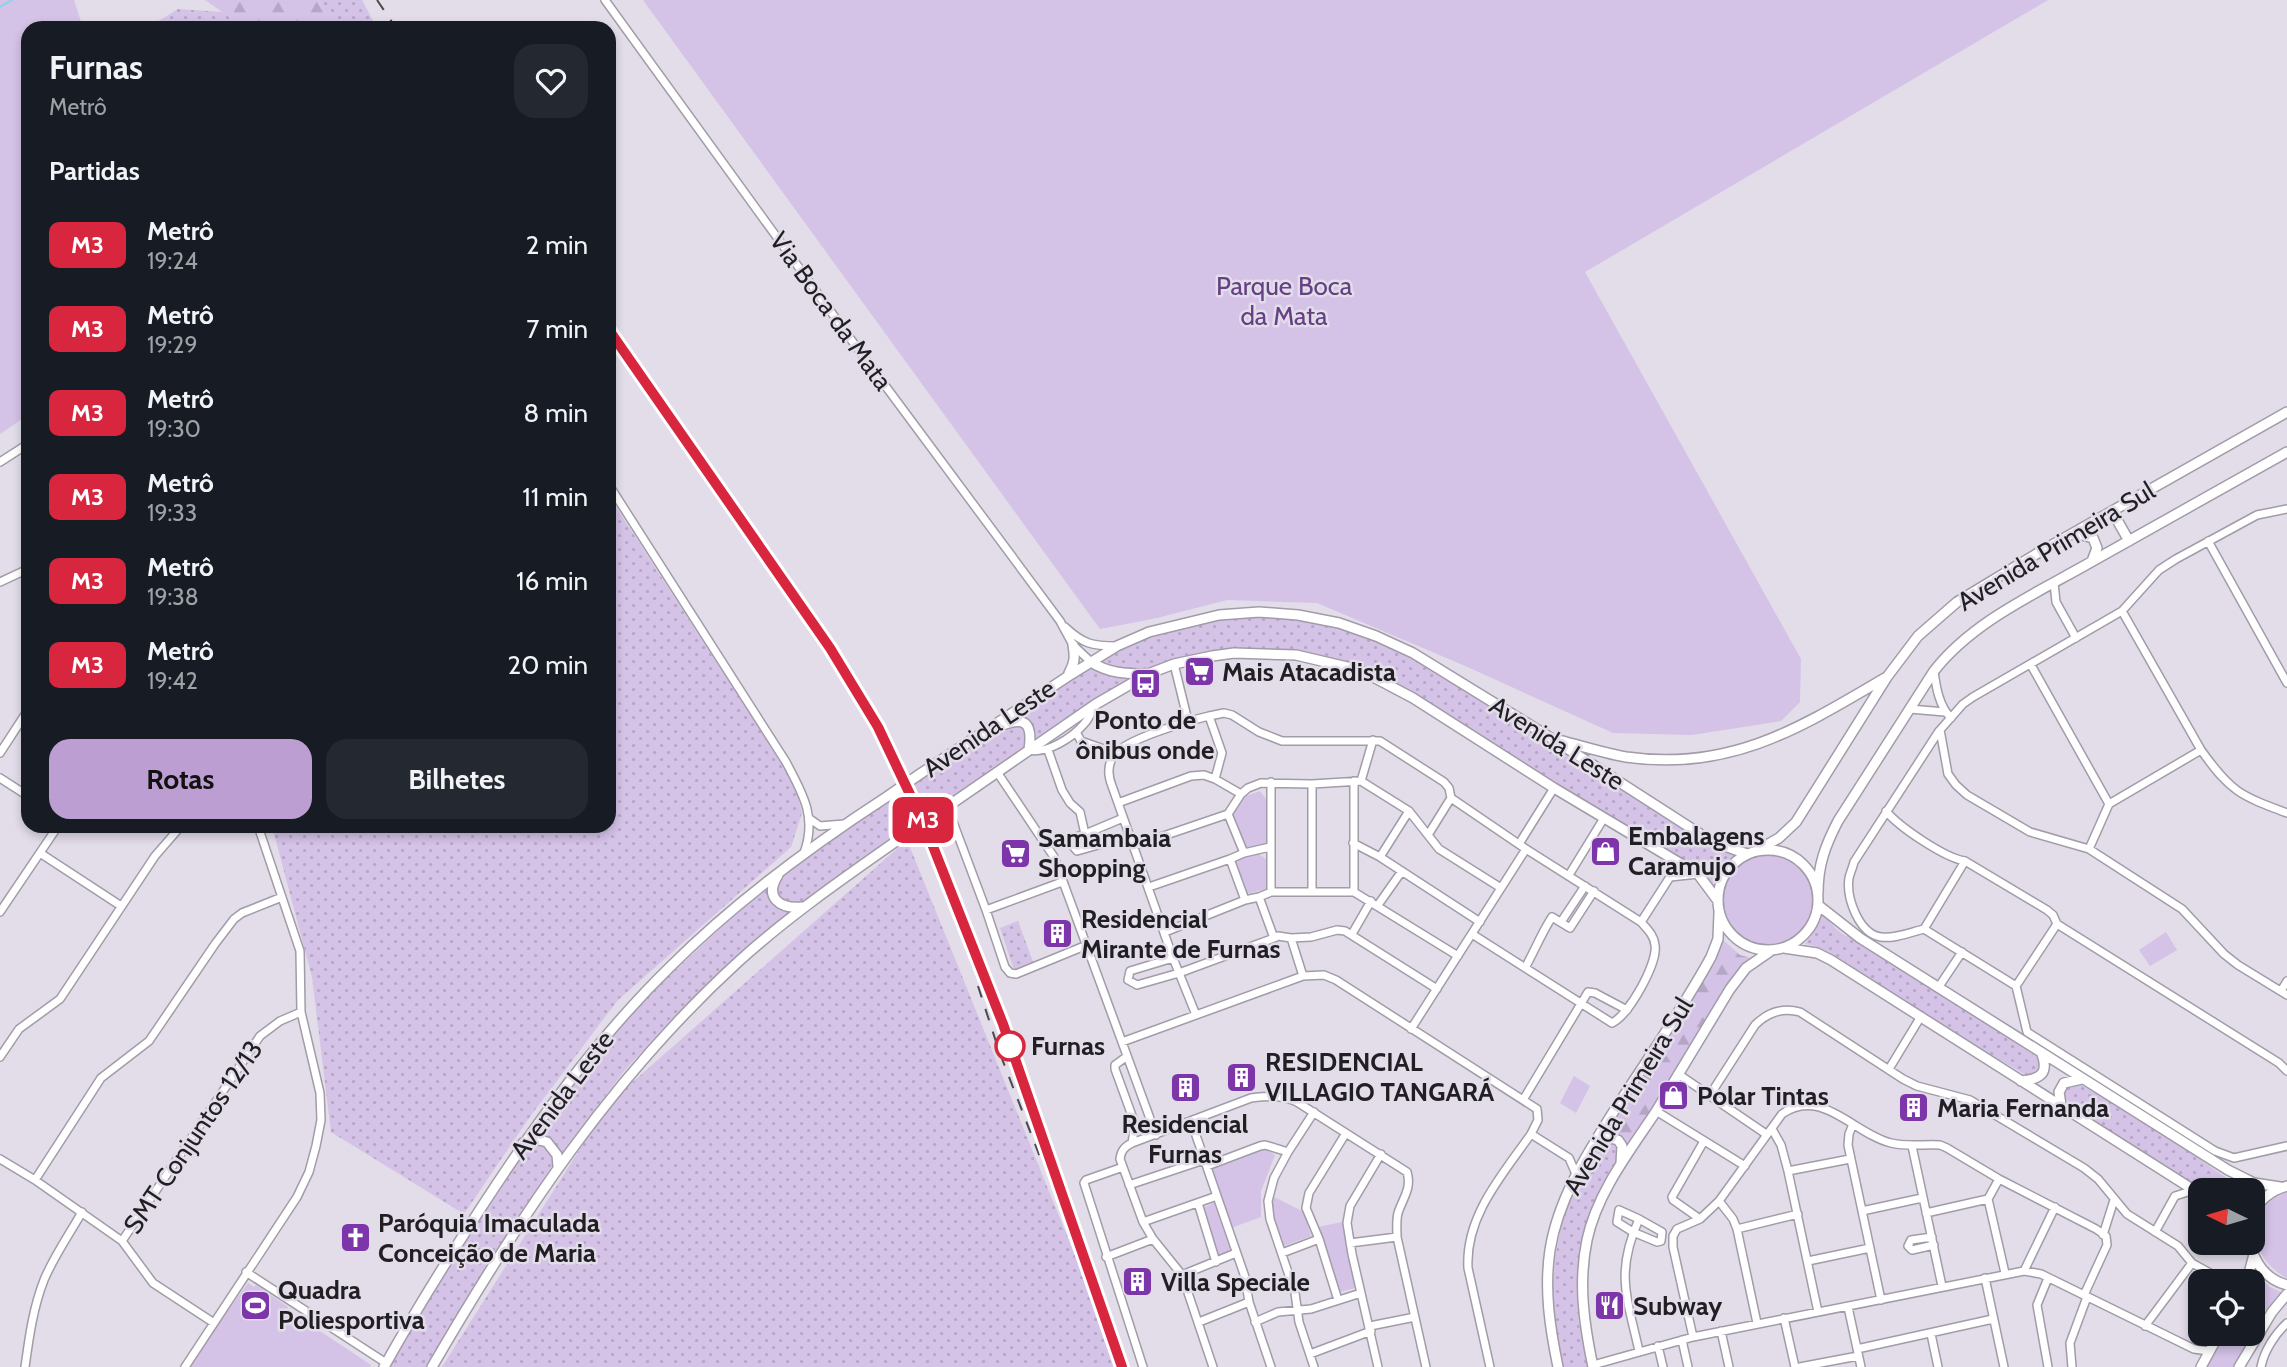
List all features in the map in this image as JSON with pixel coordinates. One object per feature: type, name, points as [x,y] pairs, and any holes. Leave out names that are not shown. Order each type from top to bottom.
[{"type":"main road","name":"Avenida Primeira Sul","points":[[1758,850],[1779,838],[1796,822],[1887,677],[1918,636],[1957,602],[2287,412]]},
{"type":"main road","name":"Avenida Primeira Sul","points":[[1818,893],[1818,875],[1825,846],[1838,821],[1934,671],[1948,654],[1973,633],[2053,583],[2287,452]]},
{"type":"main road","points":[[2112,512],[2129,541]]},
{"type":"main road","points":[[2074,533],[2089,537],[2096,543],[2096,554],[2091,562]]},
{"type":"main road","name":"Avenida Leste","points":[[385,1365],[453,1251],[523,1143],[590,1054],[643,994],[702,937],[804,853],[1067,677],[1117,646],[1149,632],[1219,615],[1259,612],[1298,615],[1339,623],[1376,636],[1413,653],[1711,841],[1747,854]]},
{"type":"main road","points":[[1067,677],[1074,666],[1073,645]]},
{"type":"main road","name":"Avenida Leste","points":[[432,1367],[472,1298],[558,1166],[624,1079],[688,1010],[739,961],[803,907],[1096,704],[1148,674],[1174,664],[1212,656],[1264,653],[1296,655],[1360,670],[1413,698],[1698,874],[1718,901]]},
{"type":"main road","points":[[1091,662],[1102,669],[1117,673],[1148,674]]},
{"type":"main road","points":[[1551,738],[1626,757],[1704,758],[1770,740],[1802,726],[1887,677]]},
{"type":"main road","points":[[985,731],[1020,721],[1029,730],[1029,750]]},
{"type":"main road","points":[[1758,850],[1782,851],[1793,855],[1810,871],[1818,893],[1818,905],[1811,927],[1794,943],[1784,948],[1760,950],[1739,941],[1730,933],[1719,913],[1718,901],[1723,878],[1737,860],[1758,850]]},
{"type":"main road","points":[[779,872],[772,891],[775,901],[783,906],[803,907]]},
{"type":"main road","points":[[1818,905],[1860,938],[2241,1178],[2254,1183],[2283,1187]]},
{"type":"main road","name":"Avenida Primeira Sul","points":[[1558,1367],[1548,1308],[1547,1281],[1550,1250],[1558,1219],[1576,1174],[1712,957],[1718,939],[1719,913]]},
{"type":"main road","points":[[1784,948],[1817,953],[2188,1186]]},
{"type":"main road","name":"Avenida Primeira Sul","points":[[1593,1366],[1582,1300],[1585,1253],[1595,1216],[1621,1164],[1730,989],[1746,968],[1772,950]]},
{"type":"main road","points":[[2021,1081],[2033,1080],[2042,1073],[2045,1063],[2042,1054]]},
{"type":"main road","points":[[2061,1105],[2059,1092],[2064,1083],[2083,1079]]},
{"type":"main road","points":[[523,1143],[540,1140],[547,1142],[557,1155],[558,1166]]},
{"type":"main road","points":[[1596,1140],[1618,1140],[1622,1146],[1621,1164]]},
{"type":"main road","points":[[2265,1197],[2283,1187]]},
{"type":"main road","points":[[2252,1255],[2263,1272],[2278,1282],[2287,1284]]},
{"type":"main road","points":[[2250,1269],[2253,1258]]},
{"type":"main road","points":[[2239,1367],[2272,1312],[2287,1294]]},
{"type":"main road","points":[[2202,1365],[2211,1346]]},
{"type":"street","name":"Via Boca da Mata","points":[[605,0],[855,345],[1060,621],[1073,645],[1091,662]]},
{"type":"street","points":[[0,462],[21,448]]},
{"type":"street","points":[[616,496],[797,782],[810,819],[804,853]]},
{"type":"street","points":[[2287,509],[2257,515],[2159,570],[2122,611],[1973,697],[1948,715],[1854,862],[1849,879],[1856,914],[1862,926],[1872,934],[1880,937],[1924,929],[2016,986],[2027,1031],[2215,1151],[2234,1158],[2287,1146]]},
{"type":"street","points":[[2208,541],[2287,683]]},
{"type":"street","points":[[0,582],[21,572]]},
{"type":"street","points":[[2053,583],[2056,602]]},
{"type":"street","points":[[2040,591],[2056,602],[2076,638]]},
{"type":"street","points":[[2122,611],[2201,750],[2227,785],[2237,793],[2287,813]]},
{"type":"street","name":"Via Boca da Mata","points":[[1060,621],[1083,642],[1096,646],[1117,646]]},
{"type":"street","points":[[1174,664],[1188,721]]},
{"type":"street","points":[[2031,665],[2109,804]]},
{"type":"street","points":[[1934,671],[1948,715]]},
{"type":"street","points":[[1029,750],[1048,750],[1076,732],[1087,721],[1096,704]]},
{"type":"street","points":[[1910,709],[1927,709],[1948,715]]},
{"type":"street","points":[[1196,1015],[1109,777],[1109,768],[1115,753],[1137,740],[1188,721],[1224,713],[1233,715],[1259,733],[1282,741],[1380,741],[1444,782],[1449,788],[1451,798],[1427,835]]},
{"type":"street","points":[[1209,716],[1222,753],[1215,779]]},
{"type":"street","points":[[0,753],[21,721]]},
{"type":"street","points":[[1940,730],[1948,774],[1967,795],[2031,832],[2089,849],[2182,909],[2231,960],[2284,993],[2287,981]]},
{"type":"street","points":[[1076,732],[1081,741],[1115,753]]},
{"type":"street","points":[[1354,892],[1353,843],[1357,781],[1373,740]]},
{"type":"street","points":[[1048,750],[1062,790],[1080,812],[1085,834]]},
{"type":"street","points":[[2089,849],[2109,804],[2201,750]]},
{"type":"street","points":[[997,772],[1054,857],[1156,1135]]},
{"type":"street","points":[[1118,803],[1191,776],[1204,775],[1241,794]]},
{"type":"street","points":[[0,778],[21,792]]},
{"type":"street","points":[[1134,846],[1228,814],[1241,794],[1254,785],[1271,782],[1312,784],[1357,781],[1409,811],[1439,849],[1501,888]]},
{"type":"street","points":[[1271,782],[1271,892]]},
{"type":"street","points":[[1312,784],[1312,891]]},
{"type":"street","points":[[1519,844],[1555,788]]},
{"type":"street","points":[[1451,798],[1641,922],[1653,936],[1655,960],[1627,1010],[1620,1019],[1612,1023],[1472,934]]},
{"type":"street","points":[[944,808],[1010,974],[1016,974],[1087,945]]},
{"type":"street","points":[[1380,857],[1409,811]]},
{"type":"street","points":[[1886,811],[1896,822],[1950,857],[1965,861],[2047,910],[2057,924],[2279,1063],[2287,1071]]},
{"type":"street","points":[[1228,814],[1244,853]]},
{"type":"street","points":[[1124,818],[1073,838],[1070,844],[1076,851],[1130,836]]},
{"type":"street","points":[[1569,875],[1604,818]]},
{"type":"street","points":[[810,819],[820,826],[849,824]]},
{"type":"street","points":[[1877,826],[1896,822]]},
{"type":"street","points":[[0,912],[53,833]]},
{"type":"street","points":[[0,1056],[19,1030],[60,999],[155,856],[175,833]]},
{"type":"street","points":[[185,1367],[297,1197],[309,1172],[321,1120],[320,1093],[301,1012],[300,951],[260,833]]},
{"type":"street","points":[[1353,843],[1380,857],[1480,922]]},
{"type":"street","points":[[1149,887],[1244,853],[1270,847]]},
{"type":"street","points":[[1411,1029],[1526,849]]},
{"type":"street","points":[[40,853],[121,906]]},
{"type":"street","points":[[1230,859],[1245,901]]},
{"type":"street","points":[[1924,929],[1965,861]]},
{"type":"street","points":[[1352,934],[1402,871]]},
{"type":"street","points":[[1641,922],[1670,877],[1698,874]]},
{"type":"street","points":[[986,910],[1062,882]]},
{"type":"street","points":[[1561,922],[1585,886]]},
{"type":"street","points":[[1525,968],[1536,949],[1539,936],[1552,917],[1570,928],[1594,891]]},
{"type":"street","points":[[1165,932],[1271,892],[1354,892],[1458,956]]},
{"type":"street","points":[[35,1180],[101,1078],[149,1041],[234,919],[242,912],[282,897]]},
{"type":"street","points":[[1259,897],[1274,938]]},
{"type":"street","points":[[2016,986],[2057,924]]},
{"type":"street","points":[[1173,958],[1130,971],[1128,980],[1137,985],[1179,973],[1278,936],[1320,936],[1338,930],[1352,934],[1437,989]]},
{"type":"street","points":[[1291,938],[1303,976]]},
{"type":"street","points":[[1938,988],[1962,952]]},
{"type":"street","points":[[1122,1042],[1303,976],[1324,975],[1336,980],[1537,1109],[1538,1120],[1531,1134],[1479,1213],[1471,1235],[1468,1268],[1490,1367]]},
{"type":"street","points":[[1523,1100],[1586,995],[1590,992],[1627,1010]]},
{"type":"street","points":[[1710,1095],[1762,1017],[1780,1010],[1800,1012],[1917,1086],[1970,1100],[2088,1171],[2127,1214],[2178,1246],[2192,1263],[2203,1269]]},
{"type":"street","name":"SMT Conjuntos 12/13","points":[[122,1241],[261,1036],[280,1021],[301,1012]]},
{"type":"street","points":[[1889,1069],[1920,1018]]},
{"type":"street","points":[[1126,1057],[1115,1065],[1115,1069],[1135,1124],[1132,1143]]},
{"type":"street","points":[[1678,1074],[1769,1132],[1781,1145],[1818,1312]]},
{"type":"street","points":[[1212,1367],[1182,1275],[1143,1222],[1122,1167],[1121,1153],[1124,1147],[1132,1143],[1251,1098],[1284,1096],[1314,1112],[1407,1172],[1408,1189],[1399,1212],[1397,1237],[1426,1367]]},
{"type":"street","points":[[1693,1337],[1672,1247],[1673,1236],[1677,1229],[1700,1219],[1719,1201],[1782,1114],[1789,1109],[1811,1105],[1890,1143],[1912,1146],[1940,1145],[1947,1148],[2103,1235],[2107,1241],[2104,1254],[2085,1296],[2070,1343],[2072,1367]]},
{"type":"street","points":[[1656,1111],[1745,1166]]},
{"type":"street","points":[[1314,1112],[1273,1178],[1268,1201],[1270,1219],[1295,1293],[1314,1367]]},
{"type":"street","points":[[1135,1124],[1149,1120]]},
{"type":"street","points":[[1191,1121],[1271,1367]]},
{"type":"street","points":[[1853,1124],[1849,1134],[1850,1159],[1881,1300]]},
{"type":"street","points":[[1338,1300],[1306,1208],[1308,1198],[1346,1133]]},
{"type":"street","points":[[1531,1134],[1569,1158],[1576,1174]]},
{"type":"street","points":[[1700,1219],[1672,1200],[1672,1197],[1704,1141]]},
{"type":"street","points":[[1129,1185],[1260,1146],[1288,1152]]},
{"type":"street","points":[[1912,1146],[1942,1286]]},
{"type":"street","points":[[1378,1367],[1347,1223],[1350,1206],[1381,1154]]},
{"type":"street","points":[[1569,1158],[1586,1157]]},
{"type":"street","points":[[0,1159],[122,1241],[153,1283],[214,1323]]},
{"type":"street","points":[[1788,1171],[1850,1159]]},
{"type":"street","points":[[1122,1167],[1084,1183],[1143,1367]]},
{"type":"street","points":[[1999,1179],[1988,1199],[2006,1273]]},
{"type":"street","points":[[2155,1232],[2175,1196],[2188,1194]]},
{"type":"street","points":[[1143,1222],[1217,1196]]},
{"type":"street","points":[[1861,1211],[1922,1198]]},
{"type":"street","points":[[1926,1213],[1988,1199]]},
{"type":"street","points":[[2103,1235],[2114,1200]]},
{"type":"street","points":[[1719,1201],[1737,1229],[1757,1323]]},
{"type":"street","points":[[1198,1203],[1216,1262]]},
{"type":"street","points":[[2024,1271],[2055,1207]]},
{"type":"street","points":[[1619,1210],[1639,1219],[1662,1232],[1661,1241],[1657,1242],[1633,1232],[1617,1222],[1619,1210]]},
{"type":"street","points":[[25,1367],[29,1336],[44,1282],[57,1253],[82,1212]]},
{"type":"street","points":[[1737,1229],[1798,1214]]},
{"type":"street","points":[[1639,1219],[1624,1265],[1623,1280],[1639,1351]]},
{"type":"street","points":[[1350,1243],[1397,1237]]},
{"type":"street","points":[[1107,1257],[1153,1239]]},
{"type":"street","points":[[1282,1253],[1319,1239]]},
{"type":"street","points":[[1808,1261],[1870,1248]]},
{"type":"street","points":[[1182,1275],[1236,1253]]},
{"type":"street","points":[[2145,1326],[2192,1263]]},
{"type":"street","points":[[1593,1366],[1693,1337],[2024,1271],[2048,1278],[2194,1349],[2208,1351]]},
{"type":"street","points":[[246,1272],[385,1365]]},
{"type":"street","points":[[1985,1278],[2004,1367]]},
{"type":"street","points":[[2048,1278],[2037,1305],[2048,1367]]},
{"type":"street","points":[[1255,1322],[1278,1312],[1311,1309],[1361,1293]]},
{"type":"street","points":[[1199,1322],[1249,1303]]},
{"type":"street","points":[[1848,1307],[1861,1367]]},
{"type":"street","points":[[1310,1354],[1371,1328],[1415,1317]]},
{"type":"street","points":[[1784,1318],[1798,1367],[1993,1319]]},
{"type":"street","points":[[2261,1367],[2264,1355],[2287,1322]]},
{"type":"street","points":[[1721,1331],[1729,1367]]},
{"type":"street","points":[[1931,1334],[1938,1367]]},
{"type":"street","points":[[1682,1340],[1688,1367]]},
{"type":"street","points":[[1658,1346],[1663,1367]]},
{"type":"street","points":[[2194,1349],[2202,1365]]},
{"type":"green space","points":[[0,0],[74,0],[81,21],[21,21],[21,420],[0,434]]},
{"type":"green space","points":[[205,0],[318,0],[332,21],[235,21]]},
{"type":"green space","points":[[318,0],[362,0],[373,21],[332,21]]},
{"type":"green space","name":"Parque Boca da Mata","points":[[643,0],[2048,0],[1585,272],[1801,659],[1800,702],[1781,721],[1692,735],[1613,733],[1317,603],[1227,600],[1100,629]]},
{"type":"green space","points":[[178,9],[222,12],[235,21],[158,21]]},
{"type":"green space","points":[[616,507],[795,784],[802,813],[791,847],[617,1001],[529,1118],[464,1214],[331,1132],[312,977],[274,833],[616,833]]},
{"type":"green space","points":[[1259,610],[1339,622],[1413,654],[1709,844],[1747,849],[1725,865],[1712,890],[1697,877],[1360,669],[1326,657],[1264,653],[1212,657],[1173,666],[1096,704],[816,898],[725,968],[673,1018],[624,1071],[552,1166],[468,1297],[427,1367],[389,1367],[525,1142],[532,1138],[592,1058],[648,996],[779,873],[888,796],[1149,630]]},
{"type":"green space","points":[[1260,791],[1266,799],[1266,844],[1245,848],[1237,836],[1233,814],[1246,796]]},
{"type":"green space","points":[[907,840],[1120,1367],[442,1367],[609,1103]]},
{"type":"green space","points":[[1257,853],[1266,859],[1266,889],[1246,894],[1235,867],[1236,861]]},
{"type":"green space","points":[[1768,855],[1785,859],[1800,868],[1809,883],[1813,900],[1809,917],[1800,932],[1785,941],[1768,945],[1751,941],[1736,932],[1727,917],[1723,900],[1727,883],[1736,868],[1751,859]]},
{"type":"green space","points":[[1823,913],[1846,937],[1848,934],[1935,988],[2040,1059],[2041,1067],[2038,1073],[2026,1075],[1922,1013],[1836,956],[1805,944],[1815,931]]},
{"type":"green space","points":[[1018,921],[1033,962],[1014,970],[1000,928]]},
{"type":"green space","points":[[2166,932],[2177,950],[2150,966],[2139,950]]},
{"type":"green space","points":[[1722,939],[1740,955],[1751,958],[1726,988],[1626,1151],[1604,1134],[1716,961]]},
{"type":"green space","points":[[1574,1076],[1590,1086],[1576,1113],[1560,1103]]},
{"type":"green space","points":[[2076,1082],[2162,1133],[2227,1178],[2188,1178],[2188,1180],[2146,1157],[2064,1098],[2066,1086]]},
{"type":"green space","points":[[1611,1141],[1617,1148],[1618,1157],[1591,1213],[1578,1271],[1579,1320],[1589,1367],[1561,1367],[1552,1307],[1555,1258],[1562,1222],[1570,1194],[1599,1144]]},
{"type":"green space","points":[[1263,1147],[1275,1155],[1261,1191],[1261,1217],[1231,1228],[1209,1166]]},
{"type":"green space","points":[[2287,1192],[2287,1278],[2274,1269],[2262,1255],[2265,1255],[2265,1208]]},
{"type":"green space","points":[[1272,1196],[1304,1212],[1311,1236],[1281,1247],[1272,1218]]},
{"type":"green space","points":[[1214,1203],[1231,1252],[1215,1257],[1200,1209]]},
{"type":"green space","points":[[1342,1222],[1355,1288],[1340,1292],[1318,1227]]},
{"type":"green space","points":[[248,1283],[254,1287],[256,1285],[288,1307],[287,1309],[371,1365],[370,1367],[187,1367]]},
{"type":"green space","points":[[2265,1283],[2285,1294],[2265,1311]]},
{"type":"green space","points":[[2218,1346],[2247,1346],[2235,1367],[2205,1367]]},
{"type":"waterway","points":[[0,7],[12,0]]},
{"type":"railway","points":[[377,0],[391,21]]},
{"type":"railway","points":[[616,340],[830,648],[893,755],[933,845],[1003,1024],[1122,1367]]},
{"type":"railway","points":[[978,986],[999,1051],[1040,1157]]},
{"type":"metro line","name":"M3","points":[[616,340],[830,648],[901,771],[1003,1024],[1122,1367]]},
{"type":"place","name":"Mais Atacadista","points":[[1199,672]]},
{"type":"place","name":"Ponto de ônibus onde","points":[[1145,684]]},
{"type":"place","name":"Embalagens Caramujo","points":[[1605,851]]},
{"type":"place","name":"Samambaia Shopping","points":[[1015,853]]},
{"type":"place","name":"Residencial Mirante de Furnas","points":[[1058,934]]},
{"type":"place","name":"Furnas","points":[[1010,1046]]},
{"type":"place","name":"RESIDENCIAL VILLAGIO TANGARÁ","points":[[1242,1077]]},
{"type":"place","name":"Residencial Furnas","points":[[1185,1088]]},
{"type":"place","name":"Polar Tintas","points":[[1674,1096]]},
{"type":"place","name":"Maria Fernanda","points":[[1914,1108]]},
{"type":"place","name":"Paróquia Imaculada Conceição de Maria","points":[[355,1238]]},
{"type":"place","name":"Villa Speciale","points":[[1138,1282]]},
{"type":"place","name":"Quadra Poliesportiva","points":[[255,1305]]},
{"type":"place","name":"Subway","points":[[1610,1306]]}]
